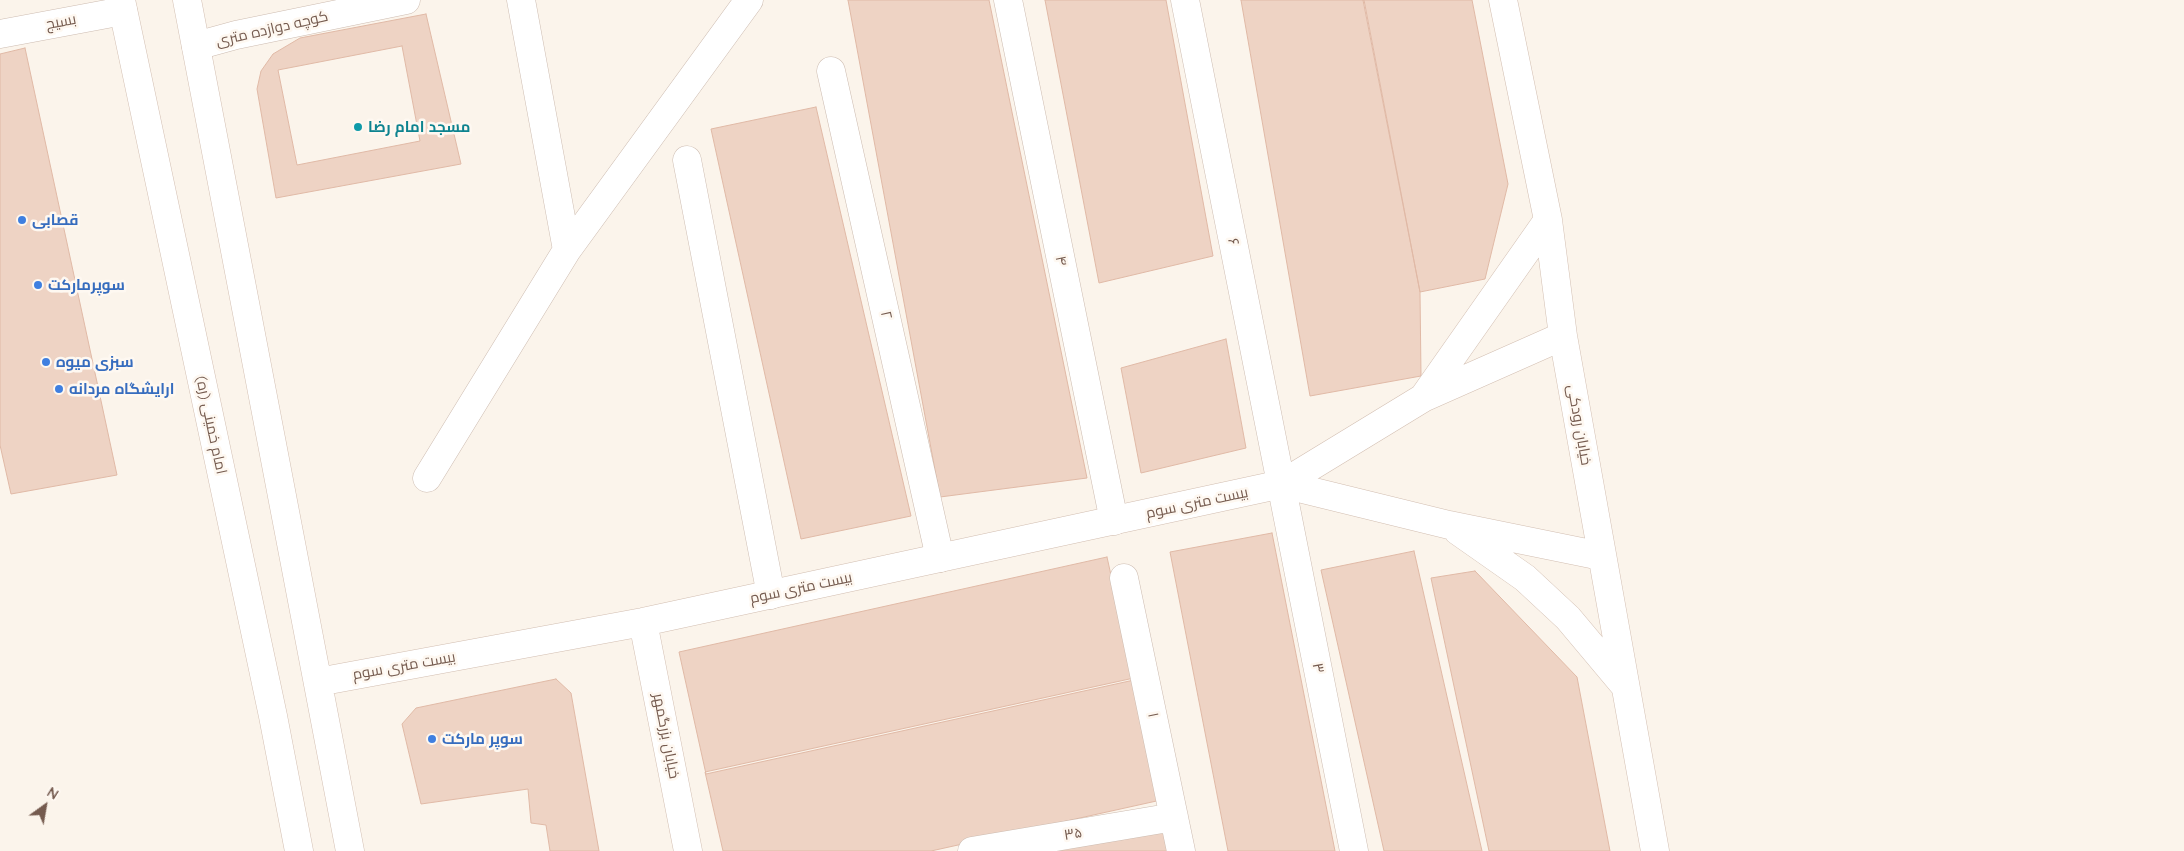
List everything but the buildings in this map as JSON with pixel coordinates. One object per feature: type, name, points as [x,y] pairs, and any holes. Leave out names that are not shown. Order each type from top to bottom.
[{"type":"main road","points":[[187,0],[350,851]]},
{"type":"main road","name":"کوچه دوازده متری","points":[[196,46],[236,35],[406,0]]},
{"type":"main road","points":[[521,0],[567,250]]},
{"type":"main road","points":[[427,478],[567,250],[749,0]]},
{"type":"main road","name":"۴","points":[[1008,0],[1114,521]]},
{"type":"main road","name":"۶","points":[[1185,0],[1282,484]]},
{"type":"main road","name":"خیابان رودکی","points":[[1503,0],[1548,220],[1563,336],[1655,851]]},
{"type":"main road","name":"بسیج","points":[[0,34],[122,5]]},
{"type":"main road","name":"امام خمینی (ره)","points":[[122,5],[271,707],[299,851]]},
{"type":"main road","name":"۲","points":[[831,71],[940,558]]},
{"type":"main road","points":[[687,160],[771,594]]},
{"type":"main road","points":[[1423,398],[1548,220]]},
{"type":"main road","name":"بیست متری سوم","points":[[318,682],[643,622],[1282,484],[1423,398],[1563,336]]},
{"type":"main road","name":"بیست متری سوم","points":[[1282,484],[1448,525],[1601,556]]},
{"type":"main road","name":"۳","points":[[1282,484],[1354,851]]},
{"type":"main road","points":[[1448,525],[1532,584],[1568,618],[1626,688]]},
{"type":"main road","name":"۱","points":[[1124,578],[1181,851]]},
{"type":"main road","name":"خیابان بزرگمهر","points":[[643,622],[688,851]]},
{"type":"main road","name":"۳۵","points":[[972,851],[1174,817]]},
{"type":"place","name":"مسجد امام رضا","points":[[358,127]]},
{"type":"place","name":"قصابی","points":[[22,220]]},
{"type":"place","name":"سوپرمارکت","points":[[38,285]]},
{"type":"place","name":"سبزی میوه","points":[[46,362]]},
{"type":"place","name":"ارایشگاه مردانه","points":[[59,389]]},
{"type":"place","name":"سوپر مارکت","points":[[432,739]]}]
